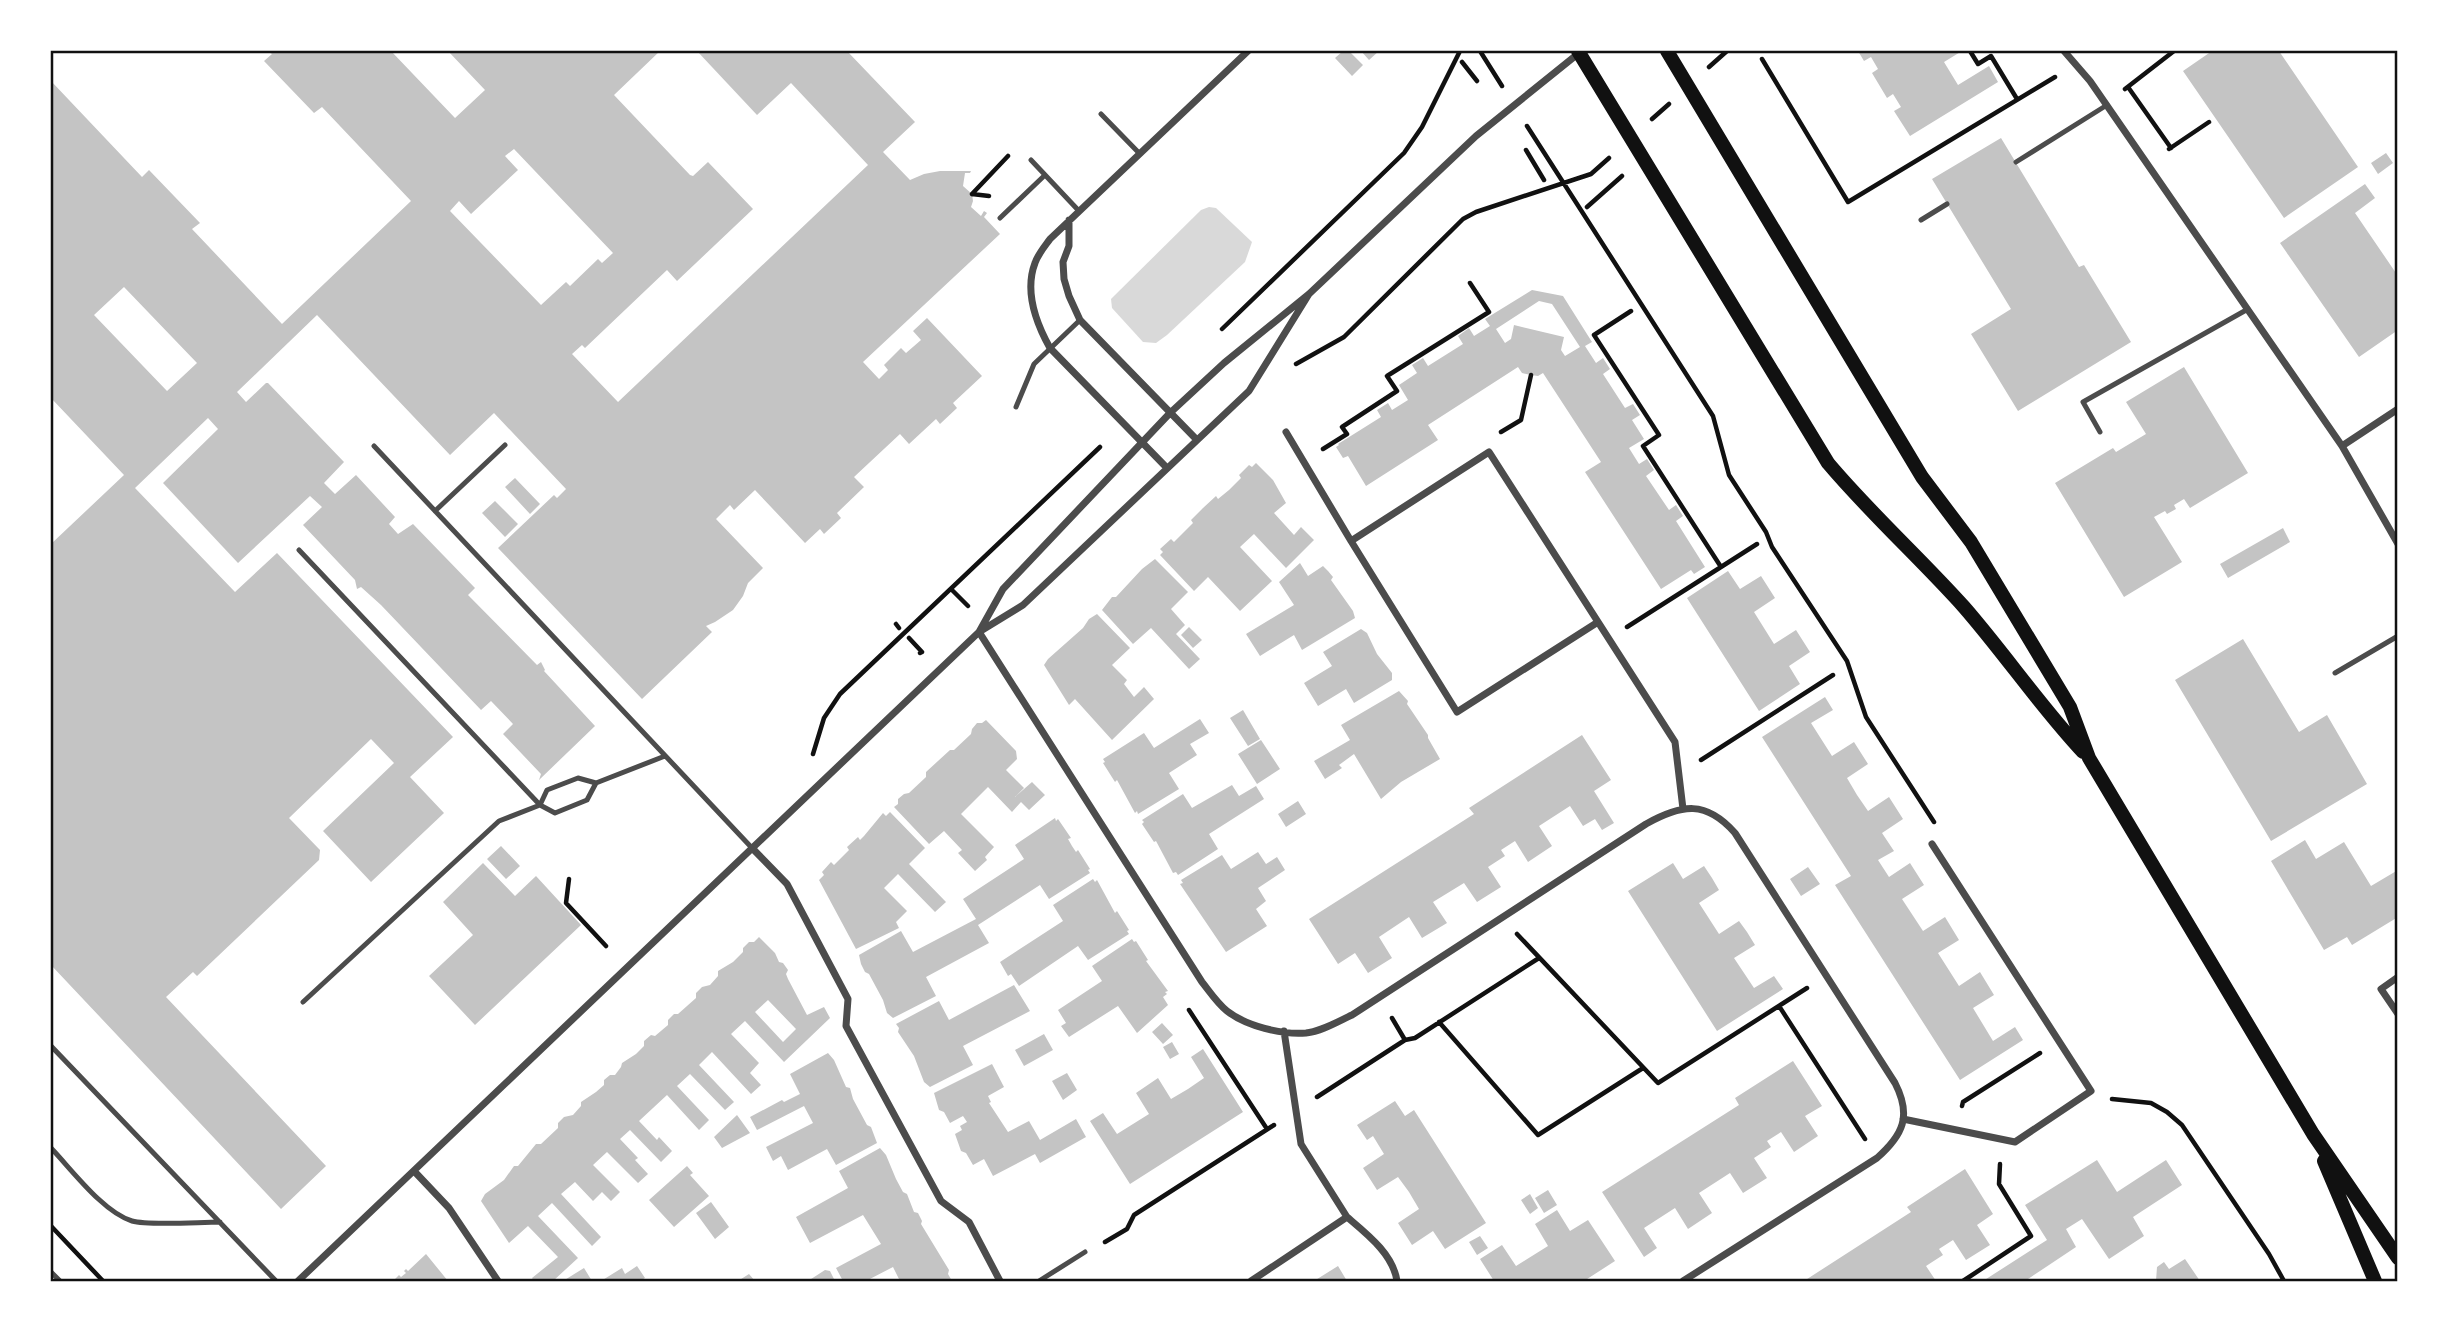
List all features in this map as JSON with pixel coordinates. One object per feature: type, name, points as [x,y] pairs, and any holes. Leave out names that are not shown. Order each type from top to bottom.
[{"type":"main road","points":[[1667,51],[1922,477],[1971,542],[2070,707],[2089,758],[2312,1134],[2398,1258]]},
{"type":"main road","points":[[1578,52],[1828,463],[1864,505],[1996,644],[2051,718],[2089,758]]},
{"type":"main road","points":[[2312,1134],[2375,1281]]},
{"type":"street","points":[[1167,468],[1050,348],[1034,311],[1031,282],[1035,262],[1050,239],[1248,51]]},
{"type":"street","points":[[2064,51],[2090,81],[2342,446],[2398,544]]},
{"type":"street","points":[[979,632],[1003,589],[1170,413],[1224,363],[1309,294],[1476,135],[1578,52]]},
{"type":"street","points":[[1069,220],[1069,246],[1063,262],[1064,279],[1080,320],[1197,440]]},
{"type":"street","points":[[298,1281],[979,632],[1023,605],[1250,391],[1309,294]]},
{"type":"street","points":[[2342,446],[2398,409]]},
{"type":"street","points":[[1286,432],[1457,712],[1598,622]]},
{"type":"street","points":[[1351,541],[1489,452],[1675,742],[1683,808]]},
{"type":"street","points":[[979,632],[1208,989],[1219,1003],[1238,1018],[1284,1031],[1306,1033],[1328,1027],[1666,813],[1683,808],[1698,808],[1725,821],[1735,832],[1895,1083],[1901,1096],[1903,1119],[1900,1133],[1877,1158],[1683,1281]]},
{"type":"street","points":[[1903,1119],[2015,1142],[2091,1091],[1931,844]]},
{"type":"street","points":[[752,848],[787,884],[848,999],[846,1026],[941,1201],[969,1222],[1000,1281]]},
{"type":"street","points":[[2398,977],[2381,989],[2398,1014]]},
{"type":"street","points":[[1284,1031],[1301,1144],[1347,1217],[1375,1240],[1396,1273],[1397,1281]]},
{"type":"street","points":[[414,1171],[449,1208],[498,1281]]},
{"type":"street","points":[[1251,1281],[1347,1217]]},
{"type":"lane","points":[[2016,162],[2106,105]]},
{"type":"lane","points":[[1101,114],[1140,155]]},
{"type":"lane","points":[[1031,160],[1079,211]]},
{"type":"lane","points":[[1000,218],[1045,175]]},
{"type":"lane","points":[[1921,220],[1947,204]]},
{"type":"lane","points":[[2100,432],[2082,402],[2248,309]]},
{"type":"lane","points":[[1016,407],[1034,364],[1080,320]]},
{"type":"lane","points":[[435,511],[505,445]]},
{"type":"lane","points":[[374,446],[752,848]]},
{"type":"lane","points":[[299,550],[540,805],[555,813],[587,800],[596,783]]},
{"type":"lane","points":[[2335,673],[2398,636]]},
{"type":"lane","points":[[303,1002],[499,821],[540,805],[547,790],[578,778],[596,783],[665,756]]},
{"type":"lane","points":[[51,1046],[276,1281]]},
{"type":"lane","points":[[51,1148],[102,1202],[120,1216],[135,1222],[220,1222]]},
{"type":"lane","points":[[1039,1281],[1085,1252]]},
{"type":"lane","points":[[51,1272],[60,1281]]},
{"type":"path","points":[[1970,51],[1978,64],[1992,56],[2017,99]]},
{"type":"path","points":[[2171,148],[2128,87],[2174,51]]},
{"type":"path","points":[[1762,60],[1848,202],[2057,75]]},
{"type":"path","points":[[1462,62],[1477,81]]},
{"type":"path","points":[[2163,153],[2209,121]]},
{"type":"path","points":[[1526,150],[1544,180]]},
{"type":"path","points":[[972,194],[1010,154]]},
{"type":"path","points":[[1587,207],[1625,173]]},
{"type":"path","points":[[1291,367],[1344,337],[1463,219],[1563,181],[1713,416],[1729,475],[1766,532],[1772,547],[1847,661],[1867,717],[1934,822],[1931,844]]},
{"type":"path","points":[[1304,461],[1347,434],[1342,427],[1397,391],[1387,376],[1489,312],[1470,283]]},
{"type":"path","points":[[1630,311],[1594,335],[1658,435],[1643,446],[1721,567]]},
{"type":"path","points":[[1489,452],[1499,433],[1521,420],[1531,374]]},
{"type":"path","points":[[1608,639],[1757,544]]},
{"type":"path","points":[[909,638],[922,652],[919,654]]},
{"type":"path","points":[[1679,775],[1833,675]]},
{"type":"path","points":[[569,879],[566,903],[606,946]]},
{"type":"path","points":[[1505,915],[1519,937],[1658,1083],[1827,976]]},
{"type":"path","points":[[1085,1252],[1126,1229],[1134,1215],[1405,1040],[1415,1038],[1539,958]]},
{"type":"path","points":[[1208,989],[1186,1006],[1267,1129]]},
{"type":"path","points":[[1378,997],[1405,1040]]},
{"type":"path","points":[[1779,1006],[1877,1158]]},
{"type":"path","points":[[1439,1022],[1538,1135],[1643,1068]]},
{"type":"path","points":[[1957,1130],[1963,1102],[2058,1041]]},
{"type":"path","points":[[2091,1091],[2117,1100],[2151,1103],[2182,1125],[2284,1280]]},
{"type":"path","points":[[1963,1281],[2031,1236],[1999,1184],[2002,1139]]},
{"type":"path","points":[[51,1226],[103,1281]]},
{"type":"shaded area","points":[[1216,208],[1252,242],[1245,262],[1167,335],[1156,343],[1143,342],[1112,308],[1111,299],[1201,210]]},
{"type":"building","points":[[268,51],[391,51],[455,118],[485,90],[448,51],[660,51],[614,95],[690,175],[693,176],[708,162],[753,209],[677,281],[667,270],[585,348],[582,345],[572,354],[618,402],[868,165],[791,83],[757,115],[697,51],[847,51],[915,122],[883,152],[910,180],[940,171],[971,171],[965,173],[963,186],[972,194],[971,207],[981,216],[984,211],[987,213],[984,217],[1000,234],[863,362],[879,379],[888,370],[884,365],[901,348],[906,353],[921,340],[913,331],[927,318],[982,376],[953,403],[957,408],[940,424],[936,419],[909,444],[900,434],[854,477],[864,487],[837,513],[841,518],[824,534],[820,529],[805,543],[755,490],[734,510],[730,505],[716,519],[763,568],[748,583],[733,610],[706,626],[712,632],[642,699],[498,548],[554,495],[557,498],[566,489],[494,413],[450,455],[317,315],[237,392],[246,402],[268,383],[344,462],[324,483],[335,494],[356,475],[395,517],[389,524],[398,534],[413,524],[475,588],[468,595],[537,665],[541,662],[544,671],[595,726],[539,780],[541,774],[503,734],[513,724],[491,701],[481,710],[381,605],[361,587],[357,589],[355,580],[303,525],[322,507],[310,496],[238,563],[163,483],[218,429],[208,418],[135,488],[235,592],[277,553],[453,737],[410,777],[444,813],[371,882],[323,831],[394,763],[371,739],[289,818],[320,850],[319,860],[197,976],[193,972],[166,997],[326,1166],[281,1209],[51,965],[51,544],[124,475],[51,398],[51,81],[142,177],[149,170],[200,223],[192,229],[282,324],[411,201],[322,107],[314,113],[264,61],[272,54]],"holes":[[[514,149],[613,253],[602,263],[598,259],[570,286],[566,282],[541,305],[450,211],[459,201],[471,214],[518,170],[505,156]],[[124,287],[197,363],[167,391],[94,315]]]},
{"type":"building","points":[[1343,51],[1349,51],[1363,65],[1352,76],[1335,58]]},
{"type":"building","points":[[1361,51],[1379,51],[1369,60]]},
{"type":"building","points":[[1858,51],[1962,51],[1944,62],[1958,85],[1989,66],[1998,82],[1910,136],[1894,111],[1901,107],[1893,94],[1887,98],[1872,73],[1878,69],[1871,57],[1864,61]]},
{"type":"building","points":[[2212,51],[2279,51],[2358,167],[2284,218],[2183,71]]},
{"type":"building","points":[[2001,138],[2079,267],[2084,265],[2131,342],[2018,411],[1971,334],[2011,309],[1932,179]]},
{"type":"building","points":[[2386,153],[2393,163],[2378,174],[2371,163]]},
{"type":"building","points":[[2365,184],[2375,198],[2355,213],[2398,276],[2398,330],[2359,357],[2280,243]]},
{"type":"building","points":[[1532,290],[1563,296],[1592,342],[1585,346],[1596,363],[1603,358],[1610,369],[1603,374],[1625,408],[1633,404],[1640,415],[1632,420],[1644,439],[1629,448],[1639,464],[1647,459],[1654,470],[1646,476],[1669,510],[1676,505],[1683,516],[1676,521],[1705,567],[1694,574],[1691,570],[1661,589],[1585,472],[1601,462],[1543,373],[1538,376],[1522,373],[1518,367],[1428,425],[1438,440],[1366,486],[1348,456],[1343,458],[1336,447],[1338,444],[1381,417],[1377,410],[1388,403],[1392,410],[1408,400],[1399,385],[1417,373],[1412,365],[1423,358],[1428,366],[1463,344],[1458,336],[1469,328],[1474,336],[1490,326],[1485,319]],"holes":[[[1539,301],[1552,304],[1580,347],[1565,356],[1561,350],[1564,337],[1514,325],[1511,339],[1505,343],[1496,329]]]},
{"type":"building","points":[[2184,367],[2248,473],[2190,508],[2184,499],[2174,505],[2176,509],[2154,517],[2182,562],[2124,597],[2055,483],[2113,448],[2116,452],[2146,434],[2126,402]]},
{"type":"building","points":[[1256,463],[1273,480],[1286,503],[1274,513],[1294,535],[1301,527],[1314,540],[1286,568],[1254,534],[1240,547],[1272,581],[1240,611],[1208,577],[1194,591],[1160,555],[1163,552],[1160,549],[1171,539],[1174,542],[1193,523],[1191,520],[1203,508],[1216,496],[1218,499],[1229,490],[1249,465],[1252,467]]},
{"type":"building","points":[[515,478],[540,504],[530,514],[505,487]]},
{"type":"building","points":[[495,501],[518,524],[505,537],[482,513]]},
{"type":"building","points":[[2283,528],[2290,542],[2228,578],[2220,564]]},
{"type":"building","points":[[1155,559],[1188,592],[1171,609],[1185,625],[1176,634],[1200,659],[1189,669],[1151,628],[1133,644],[1102,610],[1112,597],[1116,597]]},
{"type":"building","points":[[1300,563],[1308,576],[1323,566],[1328,571],[1355,618],[1302,650],[1294,635],[1260,656],[1246,634],[1294,605],[1279,582]]},
{"type":"building","points":[[1728,571],[1740,589],[1761,576],[1775,598],[1754,612],[1774,644],[1796,630],[1810,652],[1789,666],[1800,684],[1759,711],[1687,598]]},
{"type":"building","points":[[1097,614],[1130,648],[1112,665],[1127,680],[1124,684],[1134,697],[1144,687],[1154,699],[1112,740],[1075,699],[1069,705],[1044,665]]},
{"type":"building","points":[[1189,627],[1202,640],[1193,648],[1181,635]]},
{"type":"building","points":[[1361,629],[1367,633],[1377,654],[1392,673],[1392,680],[1354,703],[1346,689],[1318,706],[1304,683],[1332,666],[1323,652]]},
{"type":"building","points":[[2243,639],[2299,732],[2327,715],[2367,784],[2271,841],[2175,680]]},
{"type":"building","points":[[1399,691],[1408,701],[1407,704],[1440,759],[1401,782],[1381,799],[1354,754],[1339,765],[1342,768],[1325,779],[1314,761],[1350,740],[1341,725]]},
{"type":"building","points":[[1825,697],[1833,710],[1811,723],[1832,756],[1854,742],[1868,764],[1847,778],[1857,795],[1868,811],[1889,797],[1903,819],[1882,833],[1894,851],[1878,860],[1889,877],[1910,863],[1924,885],[1902,899],[1923,931],[1945,917],[1959,940],[1938,953],[1959,986],[1980,972],[1994,995],[1973,1008],[1993,1041],[2015,1027],[2023,1040],[1960,1080],[1835,885],[1851,876],[1762,737]]},
{"type":"building","points":[[1243,710],[1260,739],[1248,746],[1230,718]]},
{"type":"building","points":[[1200,719],[1209,733],[1190,744],[1197,755],[1169,773],[1179,789],[1138,814],[1137,811],[1135,813],[1103,759],[1144,733],[1154,748]]},
{"type":"building","points":[[986,720],[1016,751],[1017,759],[1006,770],[1024,788],[1015,797],[1032,782],[1045,795],[1029,810],[1021,802],[1012,812],[988,787],[961,814],[994,847],[985,857],[987,860],[975,871],[958,853],[962,850],[944,831],[929,844],[894,807],[898,804],[898,799],[926,777],[926,772],[971,734],[977,723]]},
{"type":"building","points":[[1582,735],[1611,780],[1594,791],[1614,823],[1602,830],[1595,819],[1583,826],[1570,806],[1539,826],[1552,846],[1528,862],[1515,841],[1501,850],[1505,856],[1488,867],[1501,887],[1477,902],[1464,883],[1433,902],[1447,923],[1422,938],[1409,917],[1379,937],[1392,958],[1368,973],[1355,953],[1338,964],[1309,919],[1474,814],[1469,808]]},
{"type":"building","points":[[1261,740],[1280,769],[1257,784],[1238,754]]},
{"type":"building","points":[[1232,785],[1239,796],[1256,786],[1264,799],[1209,834],[1218,849],[1178,875],[1173,873],[1142,820],[1183,794],[1192,808]]},
{"type":"building","points":[[1298,801],[1306,814],[1286,827],[1278,814]]},
{"type":"building","points":[[890,812],[925,848],[909,864],[946,902],[935,912],[898,874],[884,888],[907,911],[896,922],[899,928],[856,949],[819,880],[831,862],[834,865],[849,850],[847,847],[858,837],[860,840],[883,813],[886,816]]},
{"type":"building","points":[[1055,818],[1071,838],[1068,839],[1076,852],[1078,850],[1090,873],[1049,899],[1040,885],[978,925],[989,943],[926,977],[936,996],[893,1018],[887,1013],[883,1000],[861,964],[859,955],[901,931],[913,952],[976,919],[963,899],[1024,859],[1015,845]]},
{"type":"building","points":[[2305,840],[2316,859],[2344,842],[2371,886],[2398,870],[2398,917],[2352,945],[2347,937],[2324,950],[2271,861]]},
{"type":"building","points":[[501,846],[520,866],[506,879],[487,859]]},
{"type":"building","points":[[1258,852],[1266,864],[1277,857],[1285,870],[1258,888],[1266,901],[1256,909],[1267,926],[1226,952],[1180,884],[1183,883],[1181,880],[1222,855],[1231,869]]},
{"type":"building","points":[[483,863],[515,896],[536,876],[581,925],[475,1025],[429,976],[473,935],[443,902]]},
{"type":"building","points":[[1673,863],[1683,879],[1704,866],[1719,890],[1699,903],[1719,934],[1739,921],[1755,945],[1734,958],[1754,988],[1774,976],[1783,989],[1717,1031],[1628,891]]},
{"type":"building","points":[[1808,867],[1820,884],[1801,896],[1790,879]]},
{"type":"building","points":[[1093,879],[1095,882],[1097,880],[1129,934],[1088,960],[1078,946],[1019,986],[1011,974],[1008,976],[1000,962],[1063,921],[1053,905]]},
{"type":"building","points":[[759,937],[775,953],[779,962],[783,963],[788,970],[788,979],[807,1015],[824,1007],[830,1018],[784,1062],[745,1021],[731,1034],[759,1063],[750,1073],[761,1085],[751,1094],[712,1052],[699,1065],[734,1102],[725,1110],[690,1074],[677,1086],[709,1120],[699,1130],[667,1095],[639,1121],[672,1151],[661,1162],[630,1130],[620,1139],[638,1158],[635,1160],[648,1174],[638,1183],[607,1152],[593,1165],[620,1192],[611,1201],[602,1192],[593,1201],[575,1182],[561,1194],[601,1237],[592,1246],[552,1203],[538,1216],[578,1258],[553,1281],[534,1281],[532,1278],[558,1257],[528,1226],[509,1243],[481,1201],[485,1194],[504,1180],[536,1144],[541,1144],[558,1128],[558,1123],[564,1117],[573,1115],[581,1102],[604,1085],[604,1080],[615,1075],[622,1063],[644,1046],[644,1041],[668,1025],[668,1020],[696,998],[696,993],[702,987],[710,985],[718,976],[718,971],[733,962],[749,942],[754,942]],"holes":[[[768,1000],[796,1029],[783,1042],[755,1012]]]},
{"type":"building","points":[[1132,939],[1136,941],[1148,960],[1146,961],[1168,991],[1163,997],[1168,1005],[1137,1033],[1118,1006],[1069,1037],[1061,1026],[1066,1023],[1058,1010],[1102,981],[1092,966]]},
{"type":"building","points":[[1014,985],[1030,1011],[963,1046],[973,1065],[930,1087],[924,1082],[914,1056],[898,1032],[896,1024],[939,1001],[949,1020]]},
{"type":"building","points":[[1162,1023],[1173,1035],[1163,1044],[1152,1032]]},
{"type":"building","points":[[1044,1034],[1053,1050],[1024,1066],[1015,1050]]},
{"type":"building","points":[[1172,1042],[1179,1054],[1170,1059],[1163,1047]]},
{"type":"building","points":[[1203,1049],[1243,1112],[1130,1184],[1090,1121],[1103,1113],[1117,1134],[1149,1114],[1136,1093],[1158,1078],[1171,1099],[1188,1089],[1204,1078],[1191,1057]]},
{"type":"building","points":[[828,1053],[846,1087],[850,1088],[853,1099],[867,1125],[871,1127],[877,1143],[836,1165],[827,1149],[788,1170],[781,1156],[773,1161],[766,1147],[813,1123],[804,1106],[757,1130],[750,1117],[800,1094],[790,1074]]},
{"type":"building","points":[[1793,1061],[1822,1106],[1805,1116],[1818,1136],[1794,1152],[1781,1132],[1767,1141],[1771,1147],[1754,1158],[1767,1178],[1743,1193],[1730,1173],[1699,1193],[1712,1213],[1688,1229],[1675,1208],[1644,1228],[1657,1248],[1644,1257],[1602,1192],[1739,1105],[1735,1098]]},
{"type":"building","points":[[992,1064],[1004,1087],[988,1096],[991,1102],[989,1103],[1008,1132],[1029,1121],[1040,1140],[1076,1119],[1086,1137],[1040,1163],[1035,1154],[993,1176],[984,1159],[973,1165],[966,1153],[961,1151],[955,1134],[962,1130],[960,1126],[967,1122],[963,1116],[950,1123],[944,1112],[939,1110],[934,1093]]},
{"type":"building","points":[[1067,1073],[1077,1090],[1063,1100],[1052,1081]]},
{"type":"building","points":[[1395,1101],[1405,1116],[1414,1110],[1486,1223],[1445,1249],[1433,1231],[1412,1245],[1398,1223],[1419,1209],[1409,1192],[1398,1177],[1377,1190],[1363,1168],[1384,1154],[1373,1136],[1367,1140],[1357,1125]]},
{"type":"building","points":[[737,1115],[750,1133],[722,1148],[714,1137]]},
{"type":"building","points":[[880,1148],[949,1270],[952,1281],[900,1281],[893,1267],[866,1281],[843,1281],[836,1268],[881,1244],[863,1215],[810,1243],[796,1217],[848,1188],[839,1171]]},
{"type":"building","points":[[2097,1160],[2117,1192],[2166,1160],[2182,1185],[2133,1217],[2144,1236],[2109,1259],[2082,1219],[2066,1229],[2076,1247],[2025,1281],[1983,1281],[2047,1240],[2025,1205]]},
{"type":"building","points":[[687,1166],[693,1173],[690,1175],[709,1196],[674,1227],[649,1200]]},
{"type":"building","points":[[1965,1169],[1993,1214],[1977,1225],[1990,1245],[1966,1260],[1953,1240],[1939,1249],[1943,1255],[1926,1266],[1936,1281],[1804,1281],[1911,1212],[1907,1207]]},
{"type":"building","points":[[1548,1190],[1557,1205],[1544,1213],[1535,1198]]},
{"type":"building","points":[[1530,1194],[1538,1208],[1530,1214],[1521,1200]]},
{"type":"building","points":[[711,1202],[729,1227],[715,1239],[696,1213]]},
{"type":"building","points":[[1557,1210],[1570,1231],[1588,1220],[1615,1261],[1584,1281],[1494,1281],[1480,1259],[1502,1245],[1516,1266],[1548,1246],[1535,1224]]},
{"type":"building","points":[[1480,1236],[1488,1248],[1477,1255],[1469,1242]]},
{"type":"building","points":[[426,1254],[448,1281],[393,1281],[406,1273],[406,1269],[408,1271]]},
{"type":"building","points":[[2185,1259],[2200,1281],[2156,1281],[2157,1267],[2164,1262],[2169,1269]]},
{"type":"building","points":[[637,1266],[645,1278],[640,1281],[601,1281],[622,1268],[625,1274]]},
{"type":"building","points":[[1338,1266],[1347,1281],[1314,1281]]},
{"type":"building","points":[[584,1268],[592,1281],[563,1281]]},
{"type":"building","points":[[825,1270],[830,1271],[835,1281],[808,1281]]},
{"type":"building","points":[[749,1274],[755,1281],[738,1281]]}]
